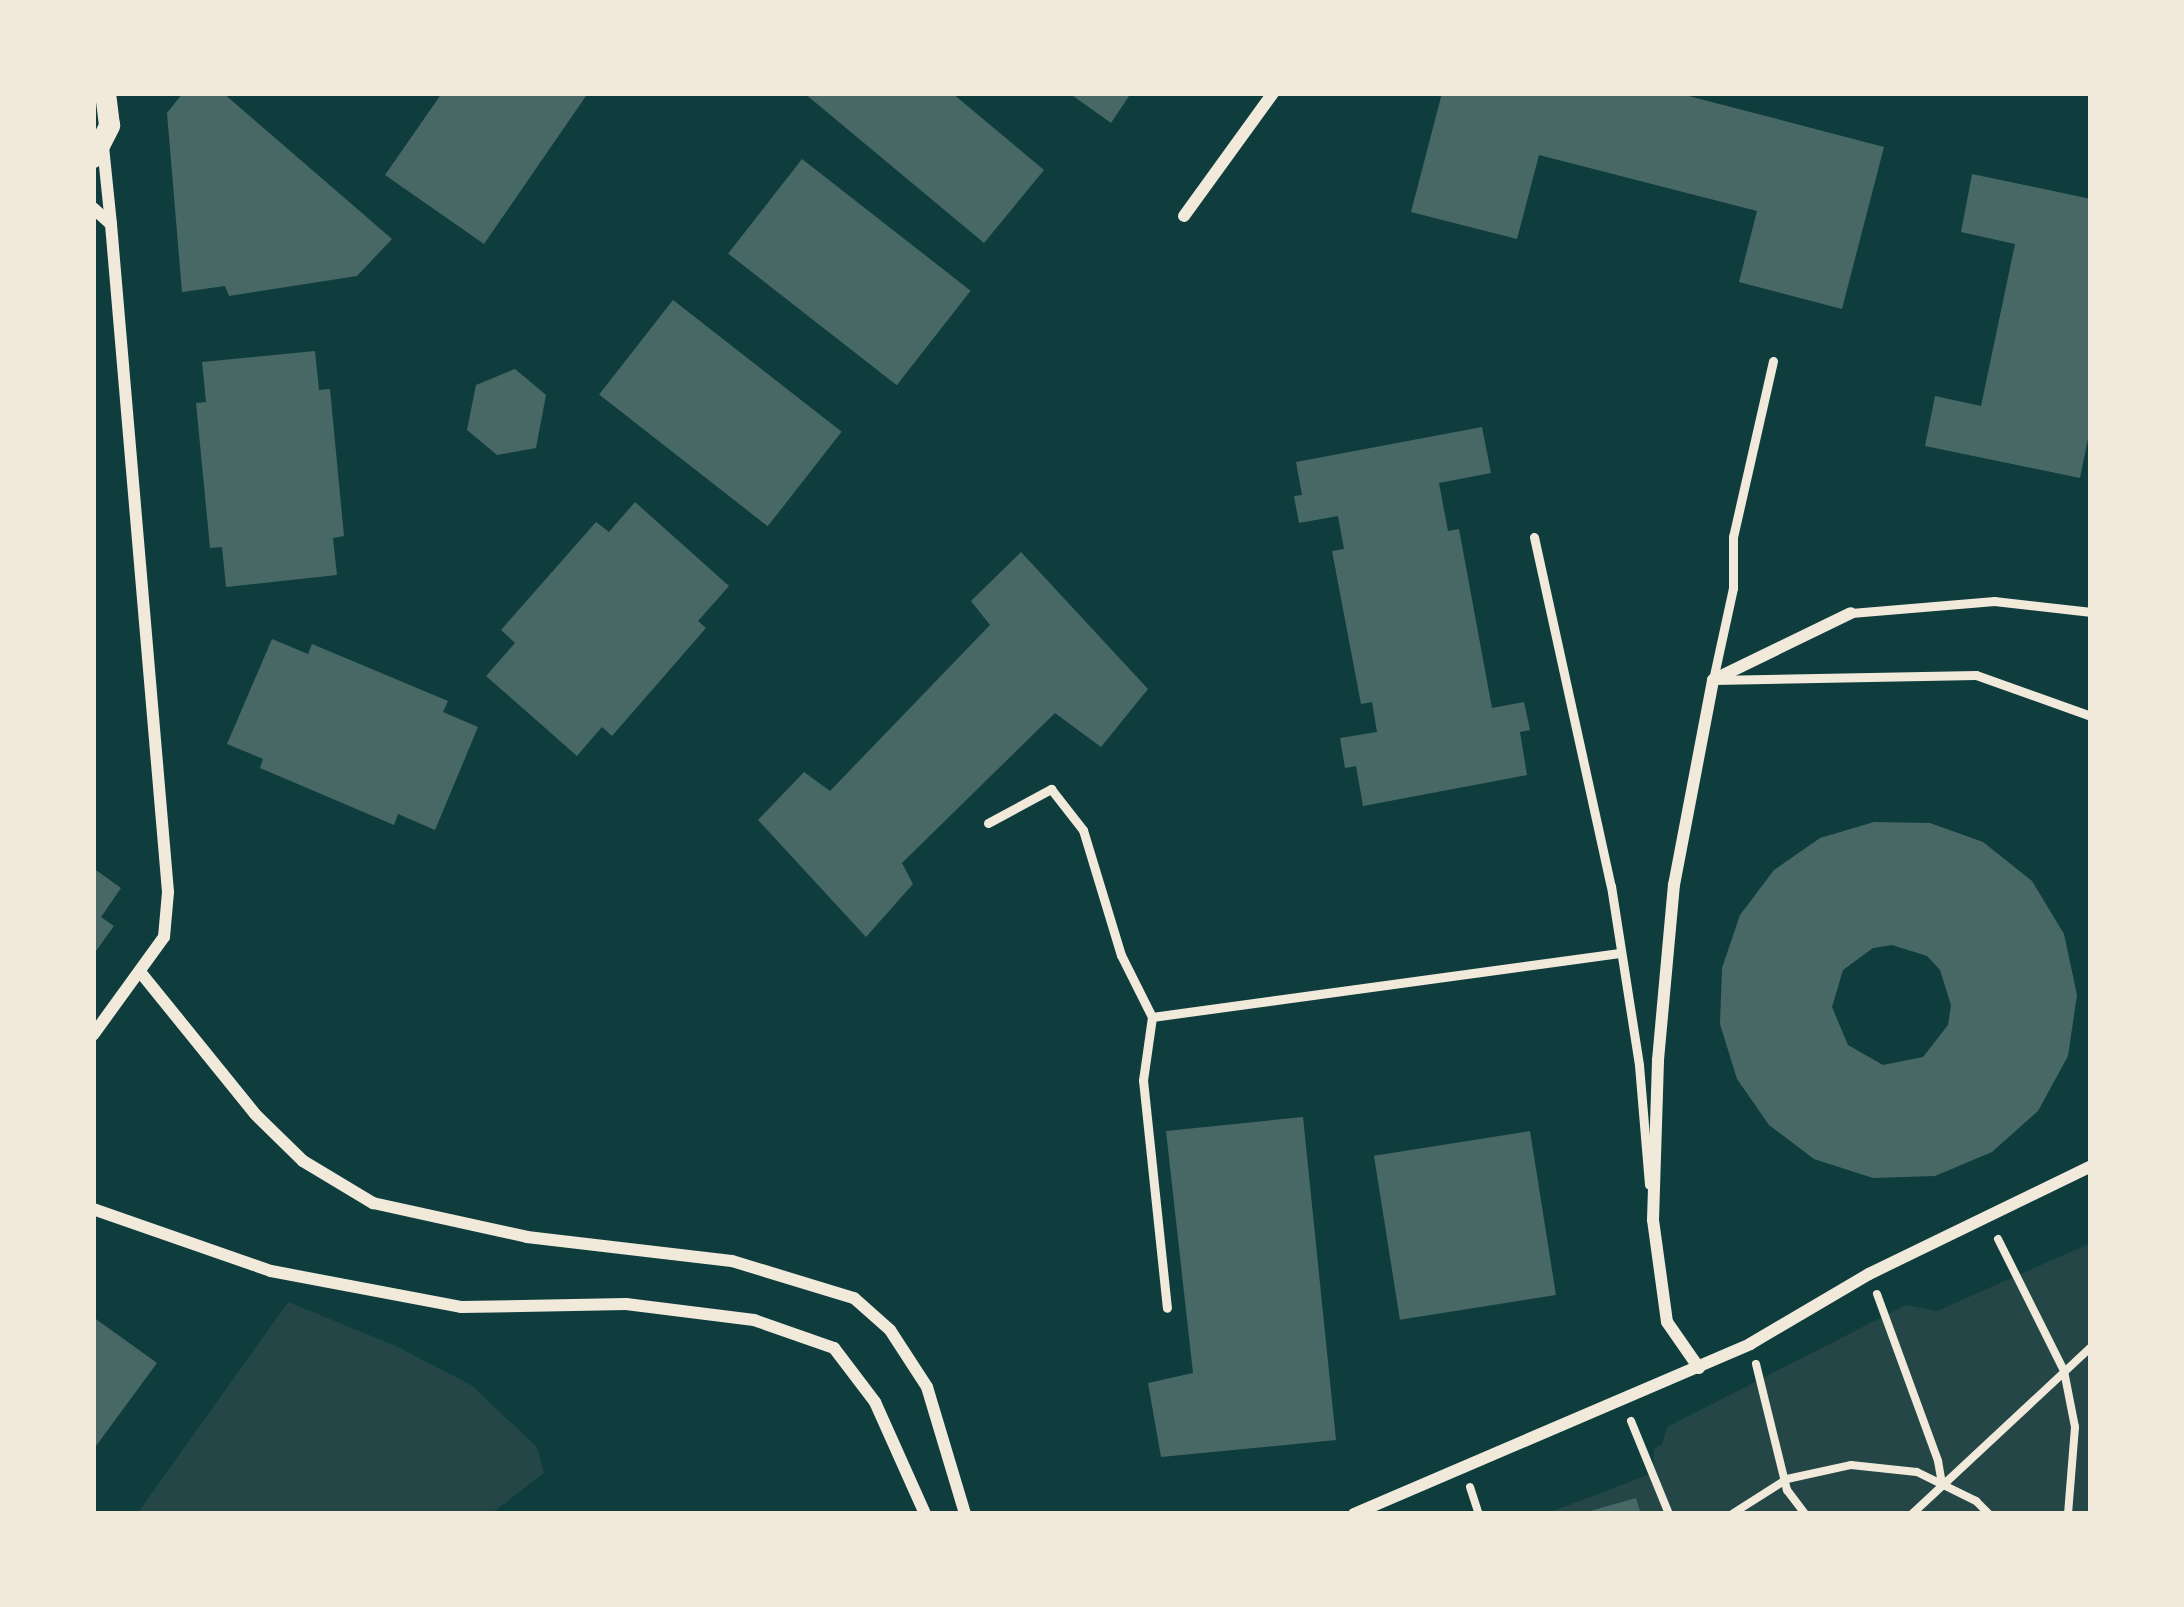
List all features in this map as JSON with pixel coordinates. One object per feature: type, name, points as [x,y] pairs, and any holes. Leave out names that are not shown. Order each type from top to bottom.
[{"type":"street","points":[[1184,216],[1273,93]]},
{"type":"street","points":[[93,1036],[164,937],[169,892],[111,224],[98,150],[110,97]]},
{"type":"street","points":[[93,208],[111,224]]},
{"type":"street","points":[[1700,1368],[1667,1322],[1653,1220],[1658,1060],[1674,885],[1713,680],[1851,613]]},
{"type":"street","points":[[141,973],[255,1114],[303,1161],[373,1202],[527,1238],[732,1262],[854,1298],[890,1330],[927,1387],[965,1514]]},
{"type":"street","points":[[1354,1514],[1750,1345],[1869,1274],[2091,1166]]},
{"type":"street","points":[[93,1209],[272,1270],[461,1307],[626,1304],[754,1320],[833,1348],[875,1402],[925,1514]]},
{"type":"lane","points":[[1773,361],[1732,537],[1733,588],[1713,680],[1976,674],[2091,716]]},
{"type":"lane","points":[[1534,537],[1611,886],[1639,1065],[1653,1220]]},
{"type":"lane","points":[[1851,613],[1994,601],[2091,612]]},
{"type":"lane","points":[[988,823],[1052,789],[1083,830],[1121,955],[1152,1017],[1143,1080],[1167,1308]]},
{"type":"lane","points":[[1152,1017],[1620,952]]},
{"type":"path","points":[[1986,1217],[2064,1371],[2074,1427],[2068,1514]]},
{"type":"path","points":[[1869,1274],[1938,1461],[1942,1485]]},
{"type":"path","points":[[1750,1345],[1787,1490],[1805,1514]]},
{"type":"path","points":[[1912,1514],[2091,1347]]},
{"type":"path","points":[[1624,1402],[1669,1514]]},
{"type":"path","points":[[1732,1514],[1787,1479],[1851,1465],[1917,1472],[1988,1514]]},
{"type":"shaded area","points":[[2091,1243],[2091,1514],[1545,1514],[1653,1473],[1654,1449],[1662,1444],[1667,1427],[1906,1305],[1937,1311]]},
{"type":"shaded area","points":[[288,1302],[396,1346],[471,1385],[537,1447],[544,1473],[491,1514],[137,1514]]},
{"type":"building","points":[[183,93],[223,93],[392,239],[357,276],[229,296],[225,286],[182,292],[167,113]]},
{"type":"building","points":[[442,93],[588,93],[484,244],[385,175]]},
{"type":"building","points":[[804,93],[952,93],[1044,170],[984,243]]},
{"type":"building","points":[[1069,93],[1131,93],[1111,123]]},
{"type":"building","points":[[1442,93],[1677,93],[1884,147],[1842,309],[1739,282],[1757,211],[1539,155],[1517,239],[1411,212]]},
{"type":"building","points":[[802,159],[971,291],[897,385],[728,254]]},
{"type":"building","points":[[1972,174],[2091,199],[2091,424],[2080,478],[1925,446],[1935,396],[1981,406],[2015,244],[1961,232]]},
{"type":"building","points":[[673,300],[842,432],[768,526],[599,395]]},
{"type":"building","points":[[315,351],[319,390],[330,389],[344,536],[333,538],[337,575],[226,587],[222,547],[210,548],[196,403],[206,402],[202,362]]},
{"type":"building","points":[[515,369],[546,395],[536,448],[497,455],[467,430],[476,385]]},
{"type":"building","points":[[1482,427],[1491,473],[1439,483],[1448,531],[1459,529],[1492,708],[1524,702],[1530,730],[1520,732],[1527,775],[1363,806],[1356,766],[1345,768],[1340,738],[1377,732],[1372,702],[1361,704],[1332,551],[1344,549],[1338,516],[1299,523],[1294,496],[1302,495],[1296,462]]},
{"type":"building","points":[[635,502],[729,586],[698,621],[706,628],[612,736],[602,727],[577,756],[486,676],[515,643],[501,630],[596,522],[609,532]]},
{"type":"building","points":[[1021,552],[1148,689],[1101,747],[1055,713],[902,863],[913,884],[866,937],[758,820],[804,772],[830,791],[990,625],[971,601]]},
{"type":"building","points":[[272,639],[308,654],[312,644],[448,701],[443,712],[478,727],[435,830],[398,814],[394,825],[260,768],[263,759],[227,744]]},
{"type":"building","points":[[1874,822],[1930,823],[1983,842],[2032,881],[2064,934],[2077,995],[2068,1056],[2038,1111],[1992,1152],[1935,1176],[1873,1178],[1814,1159],[1769,1125],[1737,1079],[1720,1024],[1722,968],[1740,915],[1774,870],[1820,838]],"holes":[[[1892,945],[1927,956],[1940,970],[1951,1005],[1948,1025],[1923,1057],[1883,1065],[1848,1045],[1832,1007],[1843,970],[1873,948]]]},
{"type":"building","points":[[93,868],[121,888],[101,917],[114,926],[93,955]]},
{"type":"building","points":[[1303,1117],[1336,1440],[1161,1457],[1148,1383],[1193,1373],[1166,1131]]},
{"type":"building","points":[[1530,1131],[1556,1295],[1400,1320],[1374,1156]]},
{"type":"building","points":[[93,1317],[157,1363],[93,1450]]},
{"type":"building","points":[[1636,1498],[1641,1514],[1583,1514],[1583,1513]]}]
